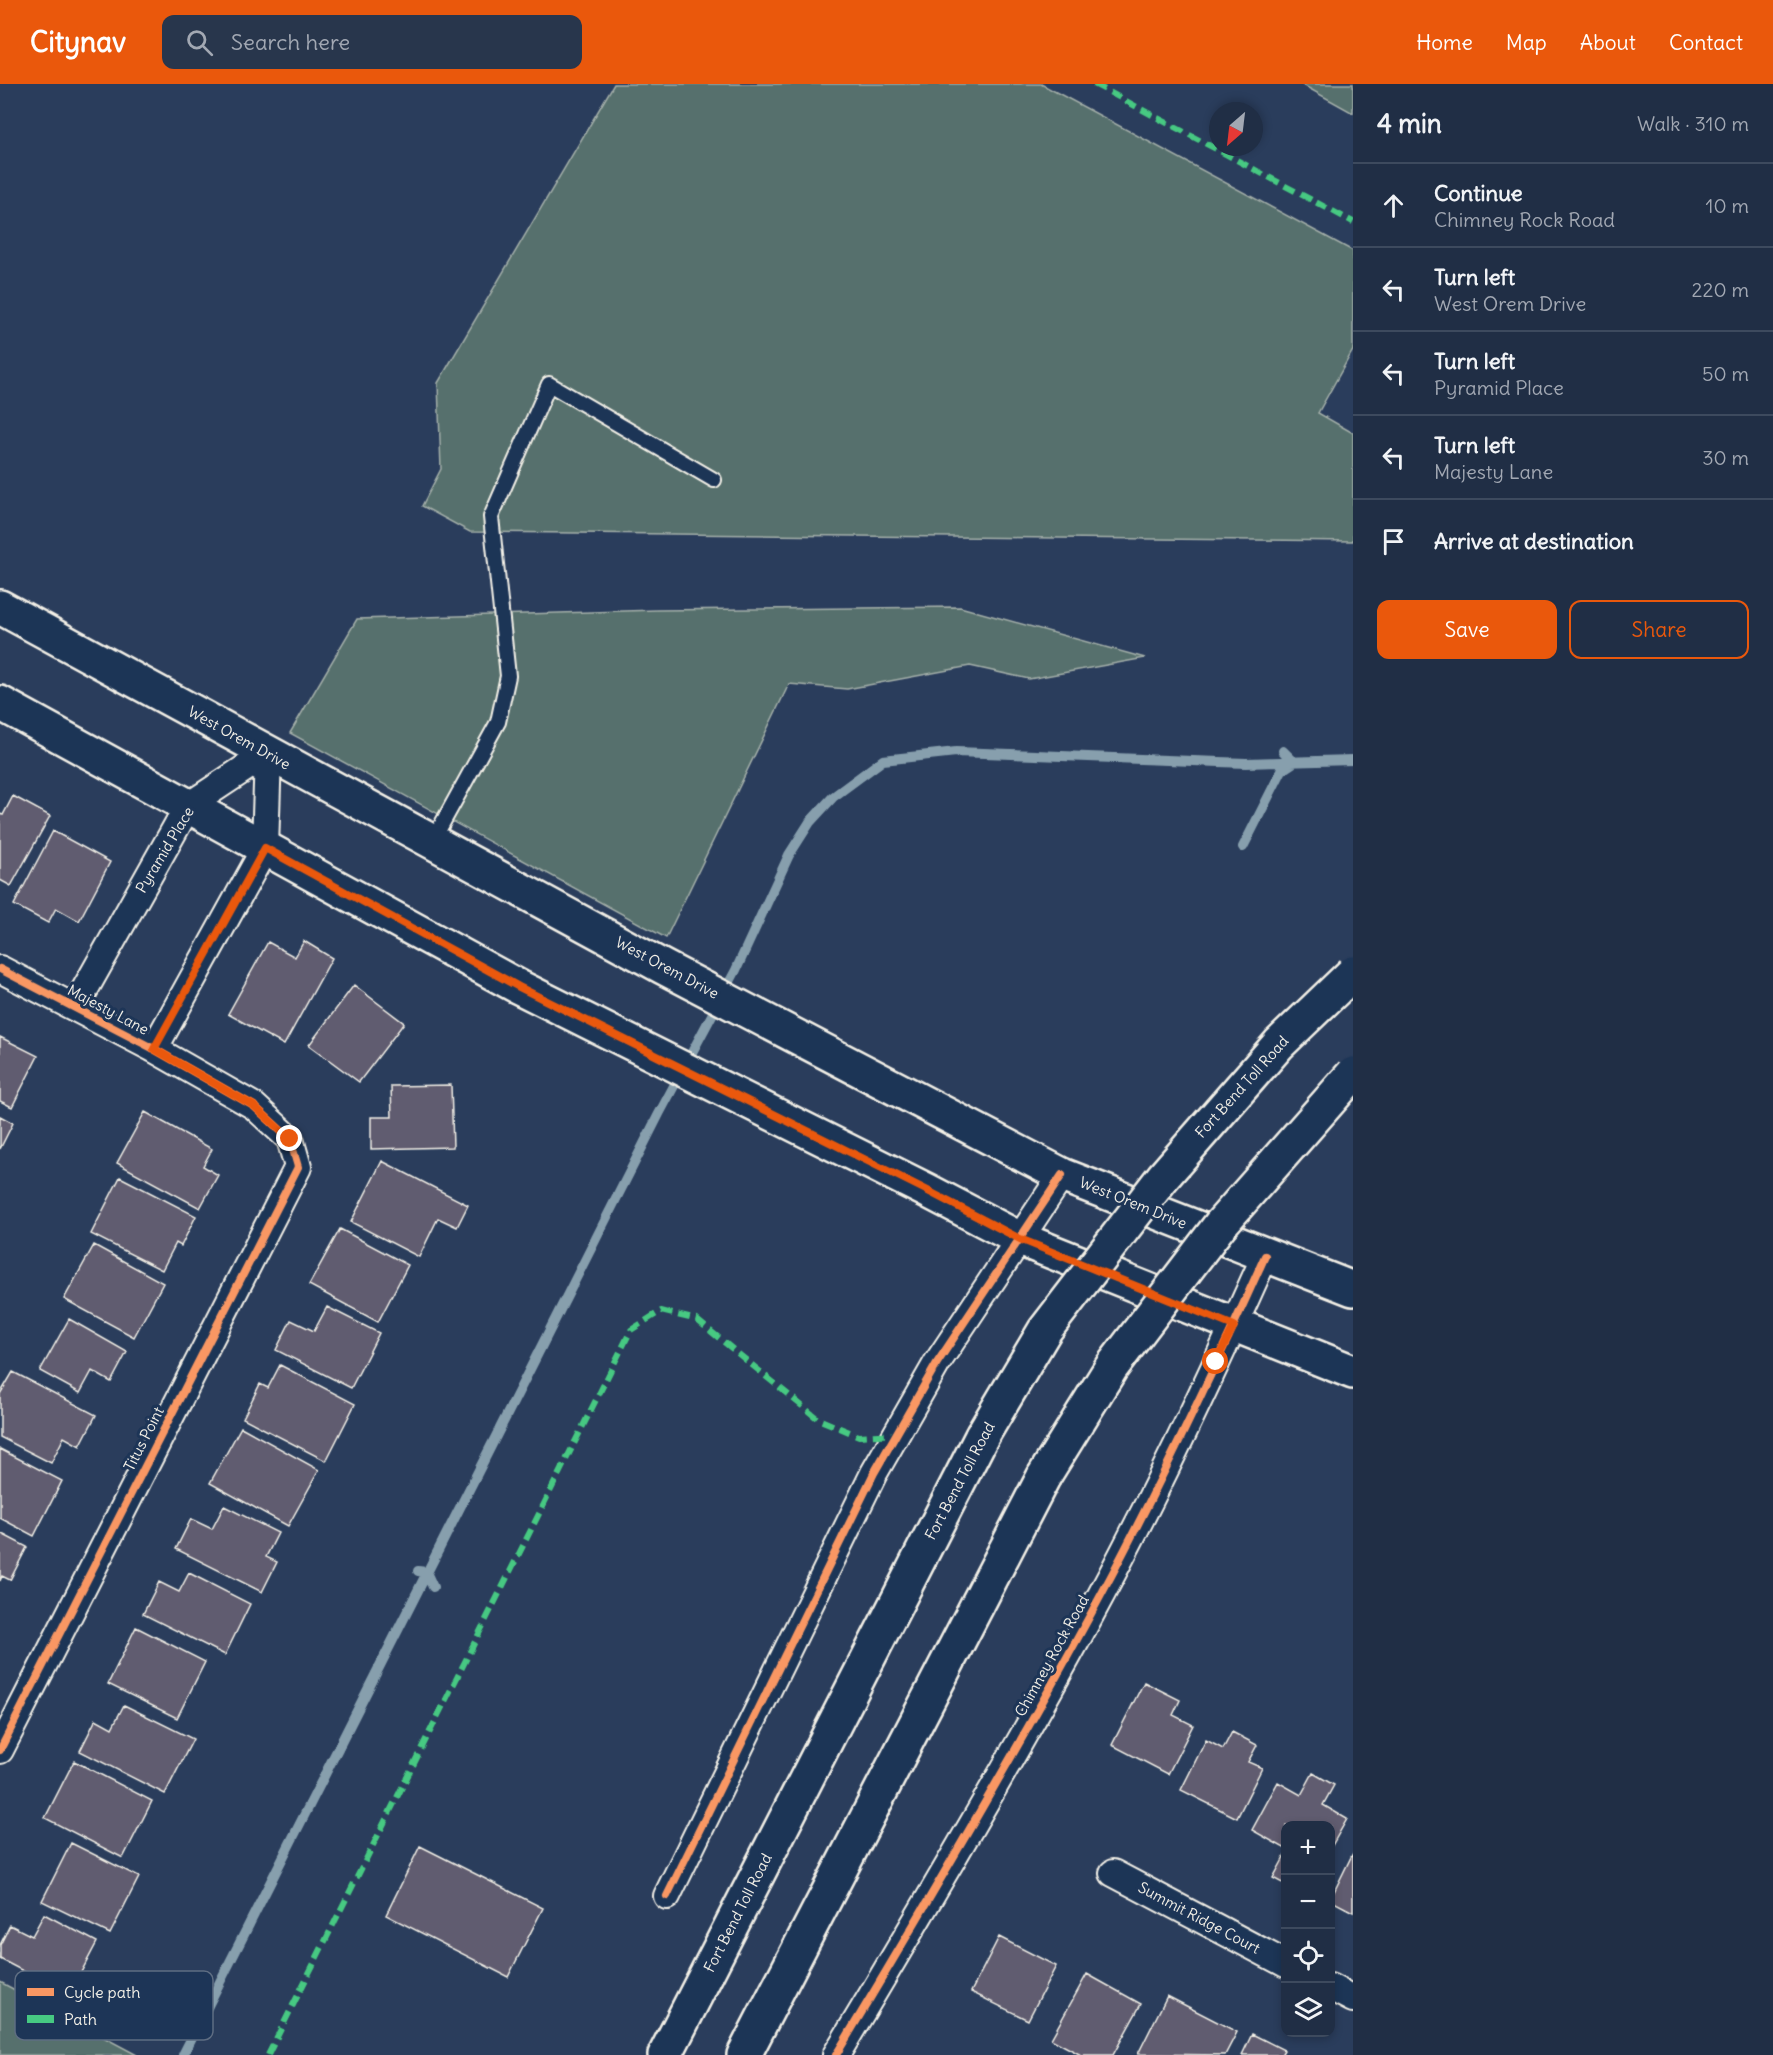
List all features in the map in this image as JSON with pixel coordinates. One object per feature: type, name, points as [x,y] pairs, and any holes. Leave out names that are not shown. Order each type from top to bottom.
[{"type":"main road","name":"West Orem Drive","points":[[0,607],[663,967],[1062,1174],[1353,1289]]},
{"type":"main road","points":[[0,703],[519,987],[1020,1239],[1353,1372]]},
{"type":"main road","name":"Fort Bend Toll Road","points":[[665,2055],[982,1436],[1046,1330],[1163,1177],[1279,1044],[1353,973]]},
{"type":"main road","points":[[744,2055],[1044,1476],[1111,1368],[1220,1225],[1353,1074]]},
{"type":"street","name":"Pyramid Place","points":[[75,1007],[188,806],[268,753]]},
{"type":"street","points":[[154,1049],[265,848],[268,753]]},
{"type":"street","name":"Majesty Lane","points":[[0,969],[154,1049],[254,1106],[290,1139]]},
{"type":"street","name":"Titus Point","points":[[0,1750],[298,1167],[290,1139]]},
{"type":"street","points":[[667,1896],[874,1473],[937,1363],[1062,1174]]},
{"type":"street","name":"Chimney Rock Road","points":[[836,2055],[965,1840],[1088,1619],[1193,1413],[1265,1256]]},
{"type":"street","name":"Summit Ridge Court","points":[[1113,1873],[1281,1961]]},
{"type":"street","points":[[1335,1990],[1353,1999]]},
{"type":"lane","points":[[432,842],[498,722],[508,676],[491,517],[549,384],[714,480]]},
{"type":"green space","points":[[614,84],[1041,84],[1353,251],[1353,350],[1318,413],[1353,433],[1353,541],[470,532],[422,506],[441,469],[438,383]]},
{"type":"green space","points":[[1301,84],[1353,84],[1353,113]]},
{"type":"green space","points":[[960,607],[1145,658],[1029,679],[970,666],[847,689],[789,684],[666,938],[290,733],[357,619],[657,610]]},
{"type":"green space","points":[[0,1982],[15,1990],[15,2040],[109,2040],[137,2055],[0,2055]]},
{"type":"building","points":[[13,796],[50,816],[11,886],[0,880],[0,814],[3,815]]},
{"type":"building","points":[[53,831],[110,862],[79,921],[56,908],[48,923],[14,905]]},
{"type":"building","points":[[304,941],[332,958],[284,1045],[228,1014],[268,942],[295,957]]},
{"type":"building","points":[[354,985],[404,1023],[359,1082],[309,1045]]},
{"type":"building","points":[[0,1037],[38,1056],[12,1107],[0,1101]]},
{"type":"building","points":[[451,1085],[453,1147],[371,1149],[371,1117],[392,1117],[391,1086]]},
{"type":"building","points":[[145,1112],[212,1149],[203,1166],[218,1175],[200,1208],[117,1163]]},
{"type":"building","points":[[0,1116],[13,1123],[0,1149]]},
{"type":"building","points":[[382,1161],[468,1205],[457,1227],[438,1218],[419,1257],[351,1222]]},
{"type":"building","points":[[120,1177],[196,1216],[181,1246],[176,1243],[162,1270],[91,1234]]},
{"type":"building","points":[[340,1229],[408,1265],[378,1322],[309,1285]]},
{"type":"building","points":[[94,1245],[163,1283],[134,1337],[64,1299]]},
{"type":"building","points":[[327,1307],[379,1333],[351,1388],[276,1350],[291,1320],[314,1331]]},
{"type":"building","points":[[69,1319],[127,1352],[111,1382],[92,1371],[80,1393],[40,1371]]},
{"type":"building","points":[[280,1365],[355,1404],[326,1461],[243,1418],[260,1384],[268,1388]]},
{"type":"building","points":[[13,1372],[96,1415],[80,1446],[64,1437],[51,1463],[0,1437],[0,1394]]},
{"type":"building","points":[[241,1427],[319,1470],[288,1526],[210,1483]]},
{"type":"building","points":[[0,1449],[62,1481],[34,1536],[0,1518]]},
{"type":"building","points":[[224,1506],[278,1533],[266,1557],[277,1562],[262,1592],[176,1549],[191,1519],[212,1529]]},
{"type":"building","points":[[0,1533],[27,1547],[10,1580],[2,1576],[0,1581]]},
{"type":"building","points":[[189,1573],[250,1604],[225,1655],[143,1614],[159,1582],[179,1592]]},
{"type":"building","points":[[136,1627],[205,1662],[177,1718],[108,1684]]},
{"type":"building","points":[[1144,1682],[1180,1700],[1173,1715],[1193,1725],[1168,1774],[1112,1745]]},
{"type":"building","points":[[124,1705],[193,1739],[165,1794],[80,1751],[96,1719],[112,1728]]},
{"type":"building","points":[[1232,1732],[1257,1745],[1248,1762],[1262,1768],[1237,1818],[1181,1790],[1206,1740],[1223,1749]]},
{"type":"building","points":[[74,1761],[152,1801],[123,1858],[45,1818]]},
{"type":"building","points":[[1313,1773],[1334,1785],[1323,1805],[1347,1819],[1335,1840],[1335,1821],[1281,1821],[1281,1846],[1252,1830],[1278,1782],[1301,1795]]},
{"type":"building","points":[[71,1843],[139,1877],[110,1934],[42,1901]]},
{"type":"building","points":[[420,1846],[543,1908],[508,1977],[386,1915]]},
{"type":"building","points":[[1353,1853],[1353,1912],[1335,1903],[1335,1890]]},
{"type":"building","points":[[1281,1863],[1281,1882],[1273,1878]]},
{"type":"building","points":[[44,1914],[97,1942],[82,1971],[23,1971],[0,1959],[0,1945],[10,1925],[32,1936]]},
{"type":"building","points":[[999,1937],[1056,1966],[1028,2020],[971,1992]]},
{"type":"building","points":[[1087,1974],[1141,2004],[1113,2055],[1081,2055],[1051,2039]]},
{"type":"building","points":[[1167,1996],[1237,2032],[1225,2055],[1138,2054]]},
{"type":"building","points":[[1252,2034],[1284,2050],[1281,2055],[1242,2055]]},
{"type":"waterway","points":[[1243,847],[1282,770],[1294,762],[1283,751]]},
{"type":"waterway","points":[[213,1996],[659,1114],[736,970],[789,855],[810,822],[833,797],[883,760],[956,752],[1246,763],[1353,760]]},
{"type":"waterway","points":[[418,1571],[426,1572],[433,1587]]},
{"type":"waterway","points":[[183,2055],[191,2040]]},
{"type":"marked path","points":[[1094,84],[1353,222]]},
{"type":"marked path","points":[[268,2055],[631,1330],[661,1311],[697,1320],[818,1419],[859,1436],[897,1434]]},
{"type":"cycle path","points":[[0,969],[154,1049],[254,1106],[290,1139],[298,1167],[0,1750]]},
{"type":"cycle path","points":[[667,1896],[874,1473],[937,1363],[1062,1175]]},
{"type":"cycle path","points":[[836,2055],[964,1840],[1087,1621],[1180,1440],[1265,1256]]},
{"type":"route","points":[[290,1139],[254,1106],[154,1049],[265,848],[519,987],[1020,1239],[1234,1326],[1216,1362]]}]
